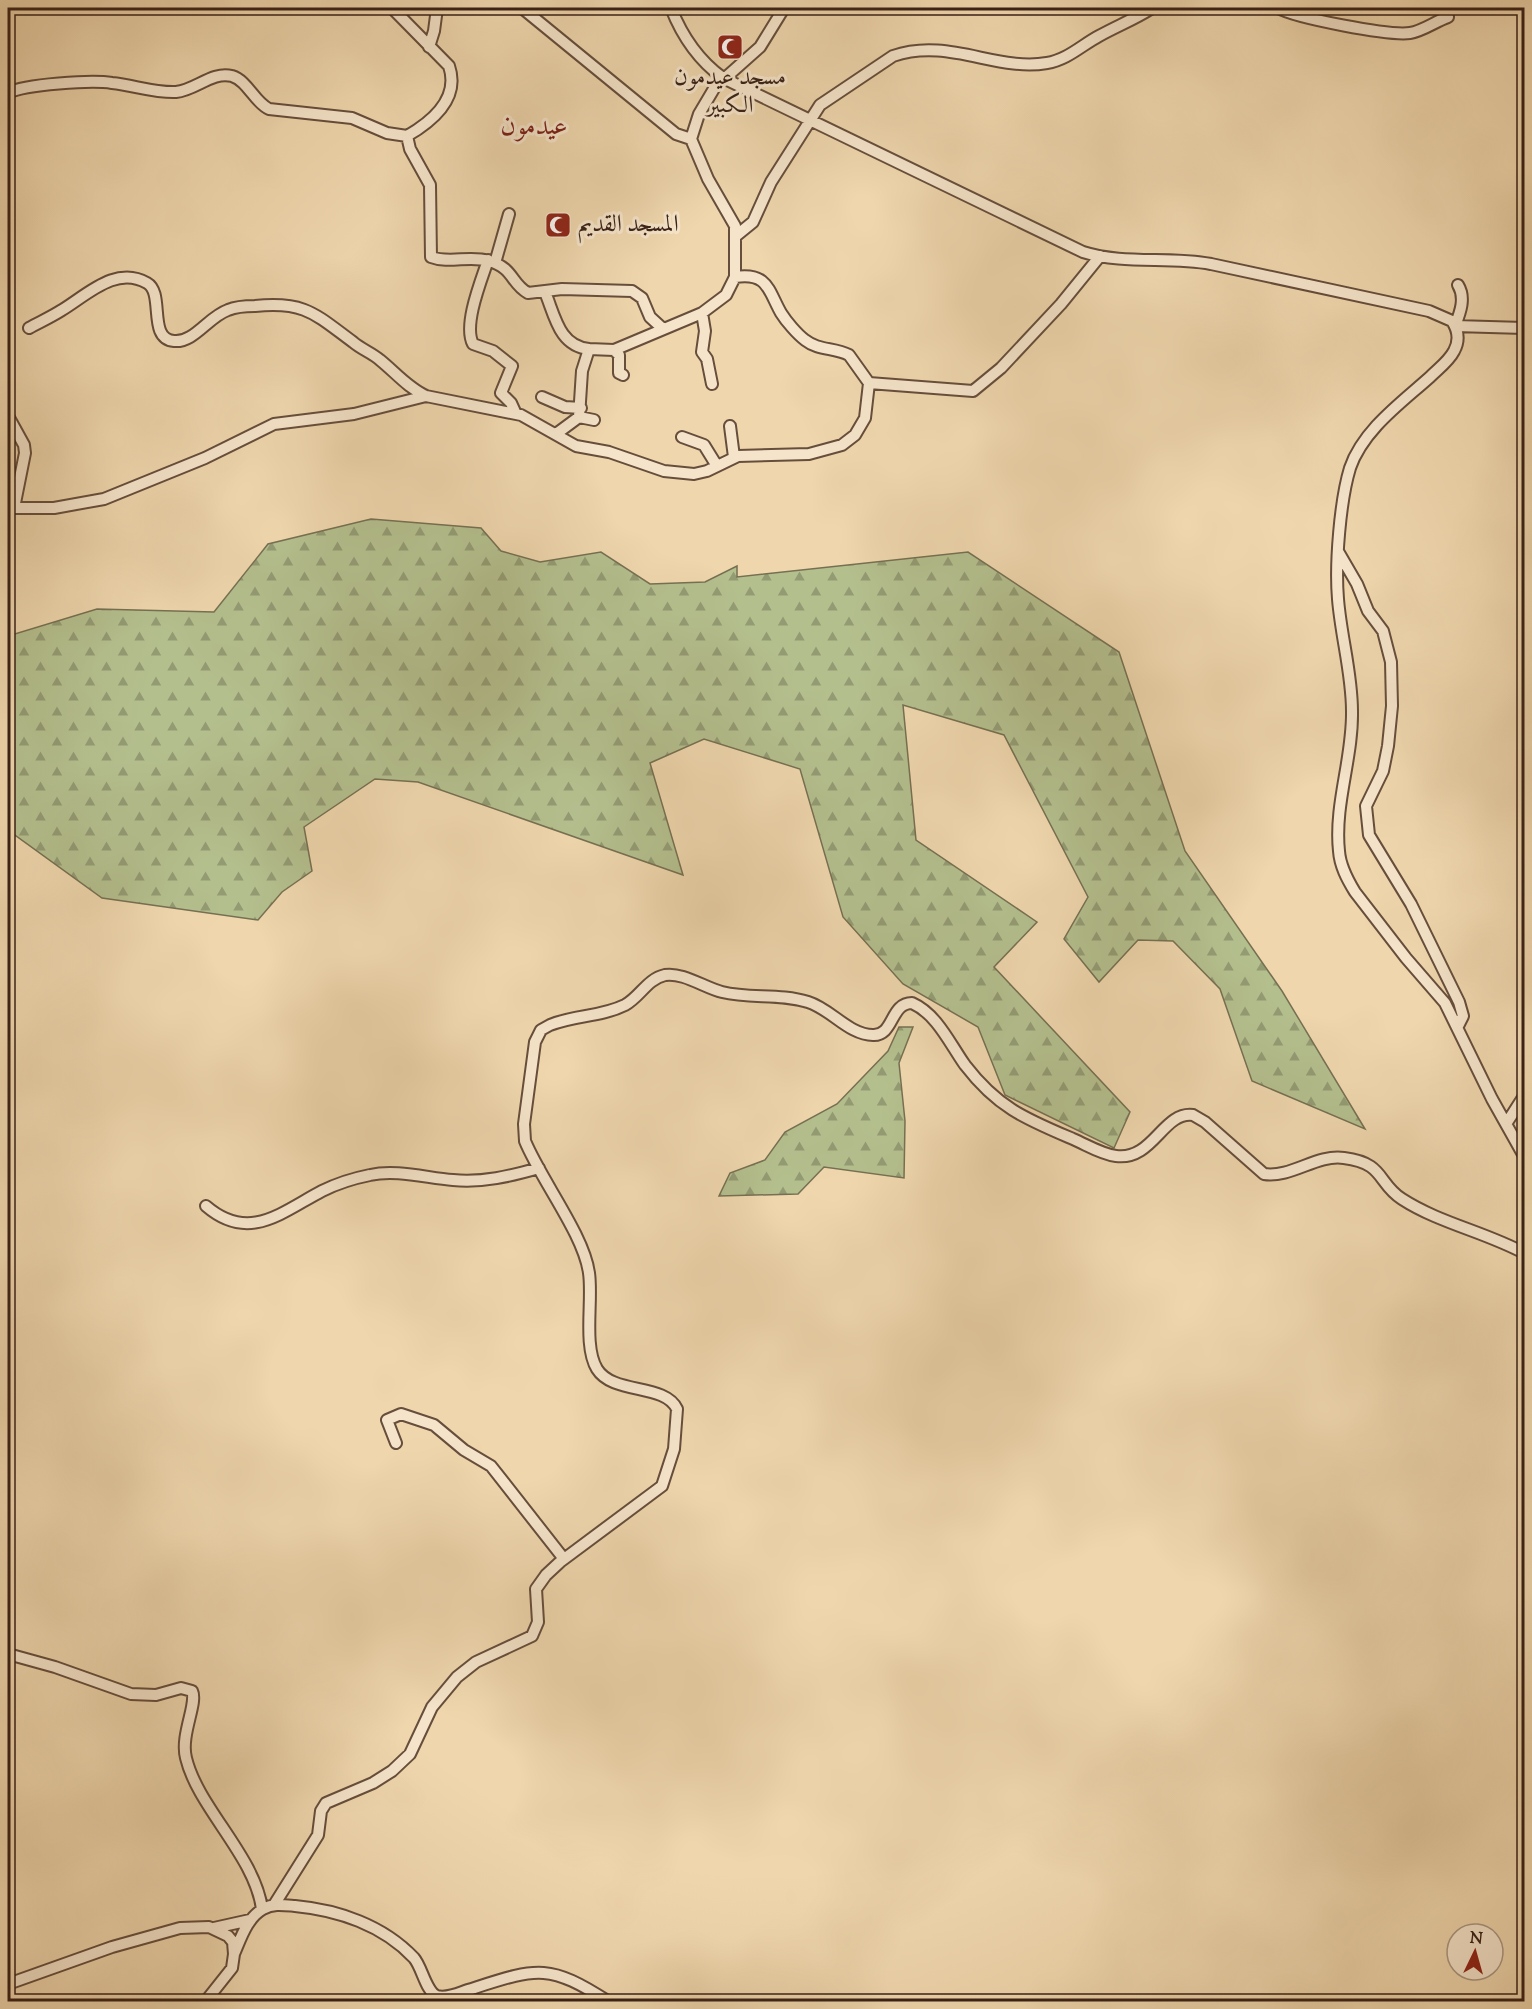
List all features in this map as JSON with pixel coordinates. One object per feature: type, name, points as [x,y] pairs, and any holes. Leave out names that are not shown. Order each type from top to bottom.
[{"type":"street","points":[[8,93],[24,86],[106,82],[174,92],[196,88],[213,77],[226,75],[240,80],[269,109],[352,118],[387,133],[407,136],[440,111],[453,88],[449,66],[392,8]]},
{"type":"street","points":[[429,47],[437,8]]},
{"type":"street","points":[[522,8],[676,134],[691,139]]},
{"type":"street","points":[[671,8],[680,28],[699,58],[723,78],[1004,212],[1075,249],[1100,256],[1202,262],[1429,310],[1448,318],[1455,326],[1524,328]]},
{"type":"street","points":[[544,292],[564,339],[575,347],[614,350],[702,313],[726,296],[735,277],[737,236],[735,226],[708,179],[691,139],[699,114],[723,78],[760,47],[784,8]]},
{"type":"street","points":[[737,236],[753,222],[771,182],[820,105],[886,60],[903,52],[944,50],[1018,63],[1046,64],[1065,57],[1152,8]]},
{"type":"street","points":[[1278,8],[1354,27],[1402,33],[1415,32],[1448,16]]},
{"type":"street","points":[[407,136],[410,149],[430,185],[431,257],[492,262],[508,269],[524,290],[534,294],[562,289],[632,291],[639,294],[650,317],[662,328]]},
{"type":"street","points":[[509,214],[492,262],[478,286],[471,318],[470,337],[473,344],[493,351],[512,366],[501,393],[511,403],[516,414]]},
{"type":"street","points":[[869,383],[968,392],[978,388],[1001,368],[1061,304],[1100,256]]},
{"type":"street","points":[[29,328],[96,288],[124,276],[148,283],[155,292],[160,329],[164,336],[172,341],[185,340],[196,334],[204,324],[228,309],[280,304],[304,308],[377,357],[414,390],[426,396],[516,414],[576,446],[609,452],[664,471],[694,474],[734,457],[809,453],[842,445],[855,435],[865,418],[869,383],[849,355],[817,348],[798,334],[782,315],[769,286],[763,281],[746,276],[735,277]]},
{"type":"street","points":[[1458,285],[1462,292],[1455,326],[1458,342],[1452,354],[1375,428],[1356,456],[1347,482],[1339,553],[1338,598],[1348,661],[1352,711],[1351,736],[1339,822],[1340,861],[1355,892],[1406,958],[1445,1003],[1524,1156]]},
{"type":"street","points":[[702,313],[705,331],[702,352],[707,359],[712,384]]},
{"type":"street","points":[[556,434],[580,412],[582,371],[589,349]]},
{"type":"street","points":[[614,350],[619,355],[619,373],[622,375]]},
{"type":"street","points":[[8,416],[24,446],[25,453],[11,508],[54,508],[104,500],[192,464],[274,424],[354,414],[426,396]]},
{"type":"street","points":[[542,397],[594,420]]},
{"type":"street","points":[[730,426],[734,457]]},
{"type":"street","points":[[682,437],[704,445],[717,466]]},
{"type":"street","points":[[1339,553],[1353,576],[1368,611],[1383,631],[1391,662],[1392,706],[1388,746],[1381,776],[1367,802],[1366,825],[1381,856],[1412,904],[1459,1002],[1462,1016],[1458,1026]]},
{"type":"street","points":[[274,1905],[318,1835],[321,1811],[326,1803],[373,1784],[392,1771],[410,1754],[432,1707],[457,1677],[476,1662],[532,1636],[538,1622],[536,1589],[546,1575],[662,1486],[672,1456],[678,1415],[674,1404],[664,1397],[609,1380],[597,1369],[591,1351],[589,1270],[580,1247],[529,1150],[524,1134],[532,1055],[537,1035],[541,1030],[560,1021],[598,1015],[622,1006],[655,979],[674,975],[724,993],[780,996],[810,1002],[859,1032],[873,1035],[883,1032],[899,1007],[912,1003],[927,1013],[975,1078],[1007,1108],[1101,1152],[1124,1156],[1138,1152],[1176,1118],[1193,1115],[1205,1122],[1264,1174],[1288,1171],[1332,1158],[1365,1163],[1378,1172],[1401,1199],[1524,1253]]},
{"type":"street","points":[[1506,1124],[1524,1096]]},
{"type":"street","points":[[206,1206],[222,1220],[265,1222],[289,1212],[323,1190],[372,1174],[408,1174],[456,1181],[501,1178],[539,1168]]},
{"type":"street","points":[[396,1443],[387,1420],[401,1414],[434,1425],[464,1450],[491,1466],[564,1559]]},
{"type":"street","points":[[8,1654],[55,1667],[131,1694],[156,1695],[181,1688],[192,1691],[195,1700],[187,1722],[185,1758],[253,1880],[262,1909]]},
{"type":"street","points":[[234,1954],[250,1920],[262,1909],[274,1905],[308,1907],[359,1920],[393,1940],[415,1960],[432,1993],[439,1996],[451,1996],[514,1976],[543,1971],[573,1979],[609,2001]]},
{"type":"street","points":[[8,1984],[111,1947],[180,1928],[214,1928],[250,1920]]},
{"type":"street","points":[[205,2001],[232,1968],[234,1954],[233,1942],[228,1936],[214,1928]]},
{"type":"green space","points":[[371,519],[481,528],[501,551],[540,562],[601,552],[650,584],[705,582],[737,566],[737,577],[968,552],[1119,652],[1185,851],[1282,991],[1365,1129],[1252,1081],[1220,989],[1173,941],[1138,940],[1099,982],[1064,939],[1088,897],[1004,735],[903,705],[916,840],[1037,922],[994,967],[1130,1112],[1114,1148],[1005,1095],[978,1027],[903,984],[843,917],[800,769],[704,739],[650,763],[683,875],[418,782],[375,779],[304,827],[312,871],[282,892],[258,920],[102,898],[8,830],[8,636],[97,609],[214,612],[268,544]]},
{"type":"green space","points":[[899,1027],[913,1027],[899,1063],[905,1121],[904,1178],[824,1167],[798,1194],[719,1196],[730,1173],[765,1160],[785,1132],[837,1104],[888,1051]]},
{"type":"place","name":"مسجد عيدمون الكبير","points":[[730,47]]},
{"type":"place","name":"المسجد القديم","points":[[558,225]]},
{"type":"district","name":"عيدمون","points":[[534,127]]}]
